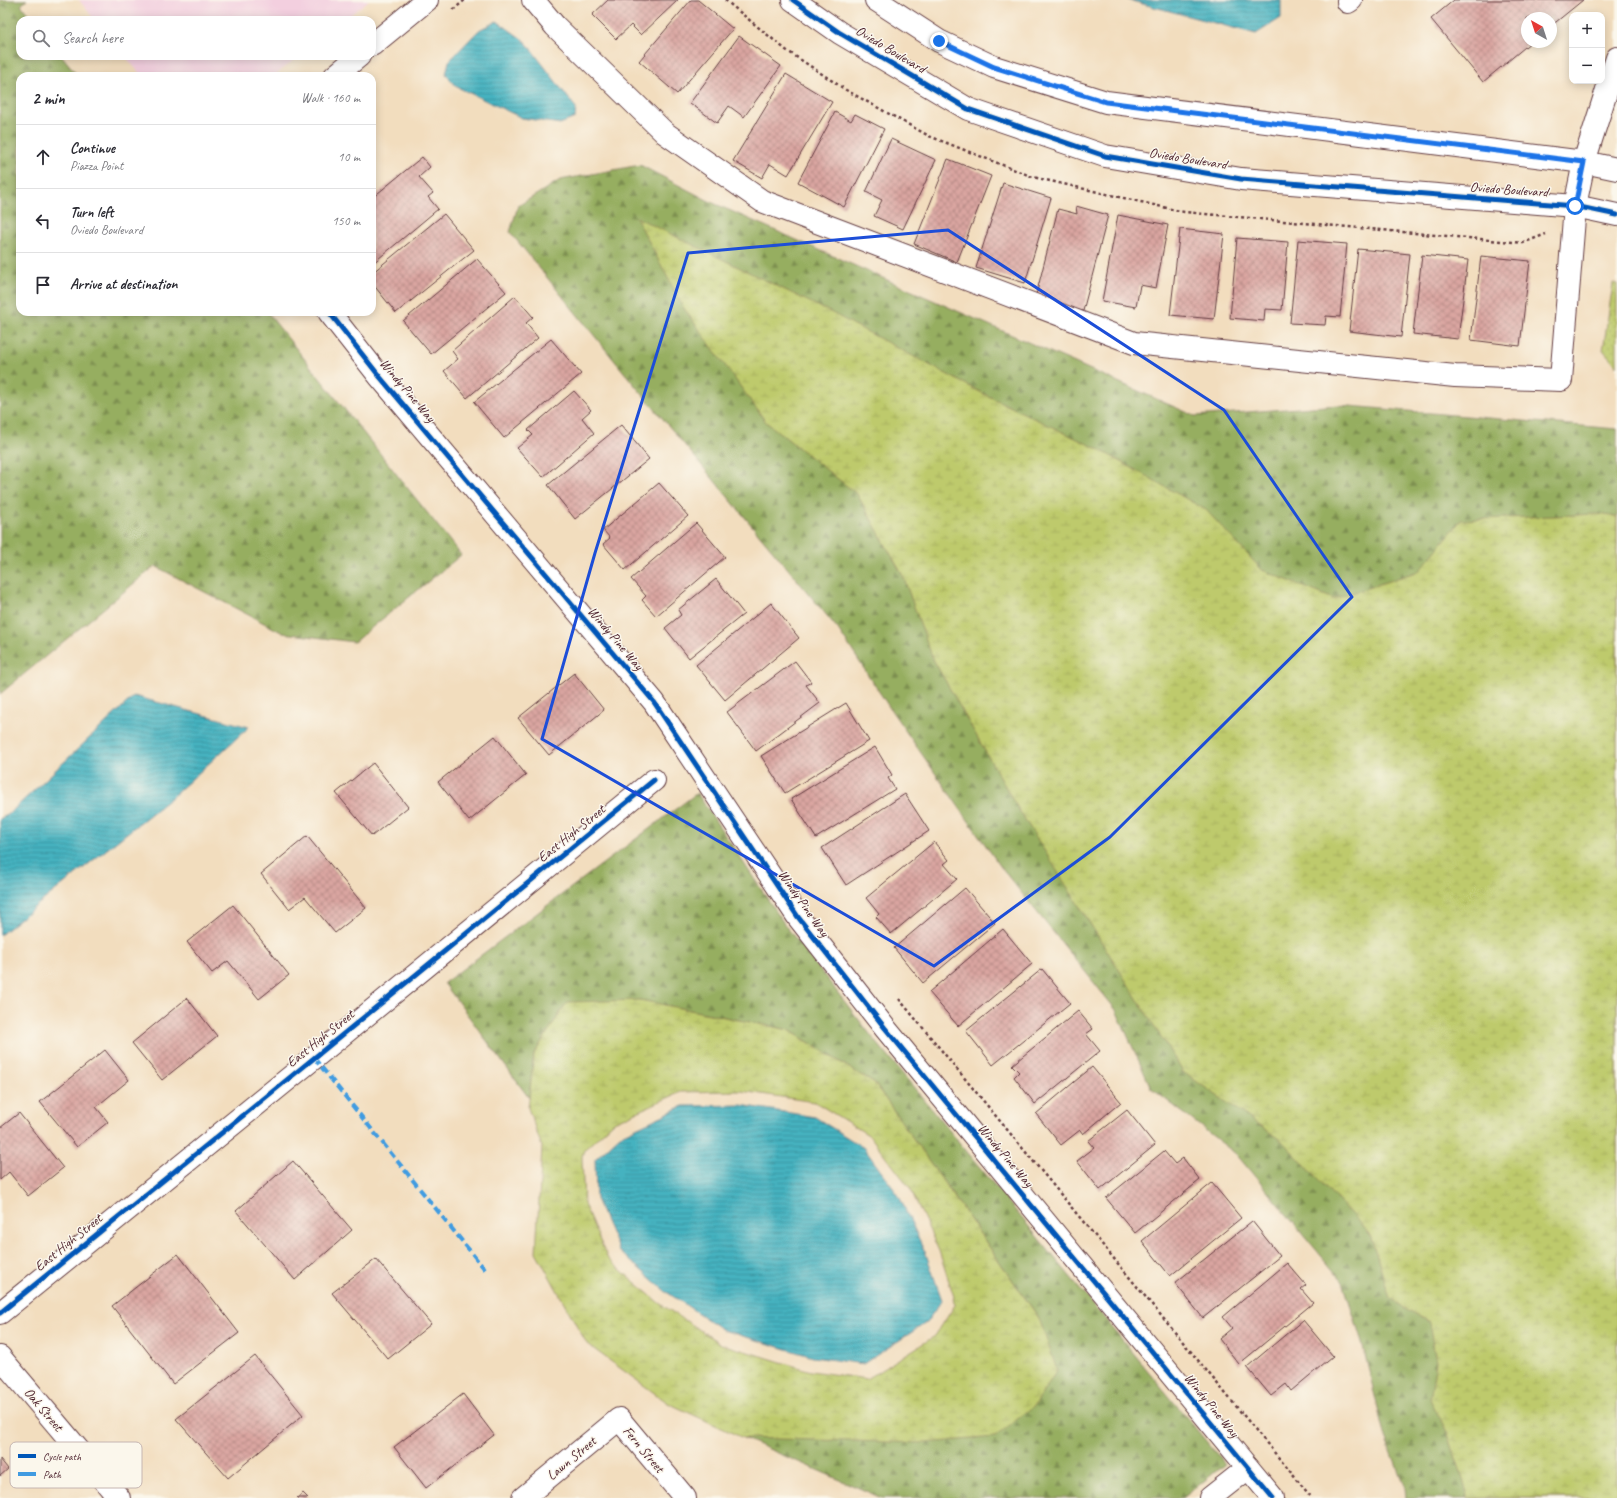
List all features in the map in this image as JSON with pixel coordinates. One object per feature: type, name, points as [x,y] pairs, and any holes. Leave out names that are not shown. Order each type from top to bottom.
[{"type":"street","points":[[376,42],[427,0]]},
{"type":"street","points":[[533,0],[555,26],[665,133],[762,201],[1134,343],[1455,376],[1561,380],[1575,206],[1584,162],[1617,58]]},
{"type":"street","name":"Oviedo Boulevard","points":[[793,0],[840,33],[968,109],[1105,156],[1241,179],[1575,206],[1617,215]]},
{"type":"street","points":[[876,0],[939,41],[994,67],[1106,102],[1584,162],[1617,169]]},
{"type":"street","points":[[340,72],[354,60]]},
{"type":"street","name":"Windy Pine Way","points":[[332,316],[380,377],[654,702],[798,917],[885,1028],[1273,1498]]},
{"type":"street","name":"East High Street","points":[[0,1312],[654,780]]},
{"type":"street","name":"Oak Street","points":[[0,1357],[72,1442]]},
{"type":"street","name":"Lawn Street","points":[[523,1498],[619,1419]]},
{"type":"street","name":"Fern Street","points":[[619,1419],[685,1498]]},
{"type":"street","points":[[1210,1498],[1248,1468]]},
{"type":"street","name":"Oak Street","points":[[111,1488],[119,1498]]},
{"type":"path","points":[[895,994],[1312,1498]]},
{"type":"highlighted area","points":[[948,230],[1224,410],[1352,597],[1110,837],[934,966],[542,739],[595,553],[688,253]]},
{"type":"shaded area","points":[[79,0],[369,0],[349,16],[92,16]]},
{"type":"shaded area","points":[[128,60],[294,60],[279,72],[139,72]]},
{"type":"green space","points":[[0,0],[27,0],[21,5],[30,16],[16,16],[16,60],[65,60],[75,72],[16,72],[16,316],[270,316],[461,555],[354,642],[283,633],[155,566],[0,694]]},
{"type":"green space","points":[[640,165],[713,203],[1195,416],[1338,405],[1617,429],[1617,1498],[1406,1498],[1405,1488],[1384,1434],[1362,1342],[1343,1282],[1236,1154],[1151,1088],[1116,1010],[1003,870],[893,713],[838,629],[623,371],[510,232],[518,206],[560,180]]},
{"type":"green space","points":[[636,217],[830,312],[982,393],[1102,451],[1206,510],[1262,570],[1334,599],[1419,571],[1461,520],[1597,514],[1617,517],[1617,1498],[1468,1498],[1448,1434],[1430,1399],[1436,1362],[1429,1322],[1390,1299],[1370,1234],[1282,1141],[1183,1072],[1014,802],[933,659],[903,576],[857,494],[766,422],[683,307]]},
{"type":"green space","points":[[1613,283],[1617,284],[1617,366],[1603,350]]},
{"type":"green space","points":[[697,793],[785,925],[873,1038],[1225,1464],[1183,1498],[882,1498],[743,1438],[788,1438],[1039,1318],[875,1084],[789,1030],[640,1000],[534,1054],[529,1098],[444,983]]},
{"type":"green space","points":[[640,1000],[789,1030],[875,1084],[1039,1318],[1057,1370],[1035,1405],[995,1437],[925,1443],[743,1438],[668,1403],[587,1344],[536,1252],[542,1147],[528,1108],[534,1054],[567,1002]],"holes":[[[741,1091],[815,1102],[870,1136],[910,1188],[939,1251],[954,1297],[955,1305],[935,1336],[867,1379],[811,1371],[721,1344],[659,1303],[608,1259],[584,1204],[582,1157],[584,1150],[614,1122],[681,1092]]]},
{"type":"water","points":[[1128,0],[1281,0],[1281,18],[1256,34]]},
{"type":"water","points":[[497,21],[525,41],[576,108],[575,118],[560,124],[522,118],[455,86],[446,74],[449,61],[479,30]]},
{"type":"water","points":[[134,696],[249,727],[172,797],[0,935],[0,819],[12,811]]},
{"type":"water","points":[[741,1105],[815,1117],[864,1148],[899,1196],[926,1254],[942,1300],[926,1323],[863,1364],[813,1357],[723,1330],[665,1291],[619,1251],[596,1199],[595,1159],[621,1135],[683,1106]]},
{"type":"building","points":[[608,0],[678,0],[641,35],[631,25],[616,39],[592,15]]},
{"type":"building","points":[[691,0],[698,0],[733,29],[677,94],[639,61]]},
{"type":"building","points":[[1454,0],[1583,0],[1557,21],[1557,12],[1521,12],[1521,48],[1524,48],[1483,82],[1431,19]]},
{"type":"building","points":[[739,36],[781,66],[744,117],[729,106],[717,123],[690,103]]},
{"type":"building","points":[[786,74],[832,102],[788,175],[770,164],[762,178],[733,161]]},
{"type":"building","points":[[835,112],[851,121],[855,114],[884,129],[844,207],[798,182]]},
{"type":"building","points":[[891,139],[936,160],[903,229],[874,216],[882,200],[866,192]]},
{"type":"building","points":[[422,157],[430,167],[419,177],[433,193],[428,197],[438,209],[376,261],[376,195]]},
{"type":"building","points":[[948,159],[991,176],[957,262],[914,244]]},
{"type":"building","points":[[1003,183],[1051,198],[1025,283],[976,268]]},
{"type":"building","points":[[1076,206],[1108,215],[1083,311],[1035,299],[1058,209],[1077,214]]},
{"type":"building","points":[[444,214],[474,250],[396,313],[376,288],[376,270]]},
{"type":"building","points":[[1118,215],[1168,225],[1156,288],[1140,285],[1136,307],[1102,301]]},
{"type":"building","points":[[1180,229],[1224,234],[1214,319],[1170,315]]},
{"type":"building","points":[[1237,238],[1288,242],[1282,310],[1265,309],[1264,321],[1230,318]]},
{"type":"building","points":[[1298,240],[1347,244],[1340,317],[1326,316],[1325,325],[1290,323]]},
{"type":"building","points":[[1358,249],[1410,254],[1401,337],[1349,331]]},
{"type":"building","points":[[1422,255],[1468,260],[1458,339],[1413,334]]},
{"type":"building","points":[[1481,256],[1530,261],[1520,346],[1471,340]]},
{"type":"building","points":[[477,259],[506,292],[431,354],[403,321]]},
{"type":"building","points":[[515,296],[533,317],[526,323],[538,338],[467,398],[444,371],[458,359],[452,351]]},
{"type":"building","points":[[551,339],[581,374],[504,438],[474,402]]},
{"type":"building","points":[[574,391],[591,410],[582,418],[594,433],[543,477],[517,448],[533,435],[528,430]]},
{"type":"building","points":[[621,425],[649,459],[575,519],[548,485]]},
{"type":"building","points":[[659,483],[688,516],[625,570],[603,544],[610,538],[603,530]]},
{"type":"building","points":[[696,523],[725,557],[656,616],[642,600],[646,596],[631,579]]},
{"type":"building","points":[[716,579],[744,614],[689,658],[665,628],[681,615],[678,610]]},
{"type":"building","points":[[771,603],[799,638],[725,700],[696,665]]},
{"type":"building","points":[[795,661],[811,682],[806,685],[820,703],[756,751],[727,712]]},
{"type":"building","points":[[574,673],[604,710],[549,755],[518,718]]},
{"type":"building","points":[[846,703],[869,741],[785,793],[761,756]]},
{"type":"building","points":[[495,736],[526,775],[469,821],[438,782]]},
{"type":"building","points":[[875,747],[892,775],[888,778],[895,789],[816,838],[791,799]]},
{"type":"building","points":[[373,763],[408,807],[372,836],[336,793]]},
{"type":"building","points":[[905,794],[929,831],[846,885],[822,848]]},
{"type":"building","points":[[307,836],[366,908],[335,933],[305,897],[289,909],[261,874]]},
{"type":"building","points":[[934,842],[949,860],[944,864],[957,879],[891,934],[876,917],[879,914],[866,898]]},
{"type":"building","points":[[965,888],[995,923],[923,983],[894,948]]},
{"type":"building","points":[[233,905],[289,975],[259,999],[228,961],[212,973],[187,942]]},
{"type":"building","points":[[1003,929],[1032,964],[958,1026],[929,992]]},
{"type":"building","points":[[1042,969],[1070,1003],[993,1065],[966,1031]]},
{"type":"building","points":[[187,998],[217,1036],[162,1080],[132,1043]]},
{"type":"building","points":[[1078,1011],[1093,1029],[1086,1034],[1100,1051],[1035,1104],[1014,1077],[1019,1072],[1012,1065]]},
{"type":"building","points":[[105,1050],[129,1080],[96,1107],[108,1122],[77,1147],[40,1102]]},
{"type":"building","points":[[1092,1067],[1121,1102],[1083,1134],[1080,1130],[1061,1145],[1036,1114]]},
{"type":"building","points":[[1127,1110],[1155,1145],[1100,1190],[1077,1161],[1094,1148],[1088,1141]]},
{"type":"building","points":[[19,1113],[63,1168],[28,1196],[9,1172],[0,1180],[0,1128]]},
{"type":"building","points":[[1164,1151],[1175,1164],[1183,1158],[1200,1180],[1135,1233],[1106,1198]]},
{"type":"building","points":[[293,1161],[352,1230],[295,1280],[236,1211]]},
{"type":"building","points":[[1212,1183],[1241,1218],[1170,1276],[1142,1241]]},
{"type":"building","points":[[1252,1221],[1280,1256],[1203,1318],[1175,1283]]},
{"type":"building","points":[[178,1254],[239,1333],[173,1384],[112,1306]]},
{"type":"building","points":[[376,1259],[431,1324],[388,1359],[332,1293]]},
{"type":"building","points":[[1287,1263],[1306,1285],[1301,1289],[1313,1303],[1239,1364],[1219,1339],[1232,1328],[1223,1317]]},
{"type":"building","points":[[1303,1320],[1333,1356],[1291,1391],[1286,1384],[1271,1396],[1247,1367]]},
{"type":"building","points":[[255,1356],[303,1415],[228,1478],[176,1419]]},
{"type":"building","points":[[463,1394],[494,1435],[426,1488],[394,1447]]},
{"type":"building","points":[[0,1459],[8,1469],[0,1476]]},
{"type":"building","points":[[303,1493],[308,1498],[297,1498]]},
{"type":"marked path","points":[[314,1058],[487,1272]]},
{"type":"cycle path","points":[[793,0],[840,33],[968,109],[1105,156],[1241,179],[1575,206],[1617,215]]},
{"type":"cycle path","points":[[332,316],[380,377],[654,702],[798,917],[885,1028],[1273,1498]]},
{"type":"cycle path","points":[[0,1313],[654,780]]},
{"type":"route","points":[[939,41],[994,67],[1106,102],[1584,162],[1575,206]]}]
